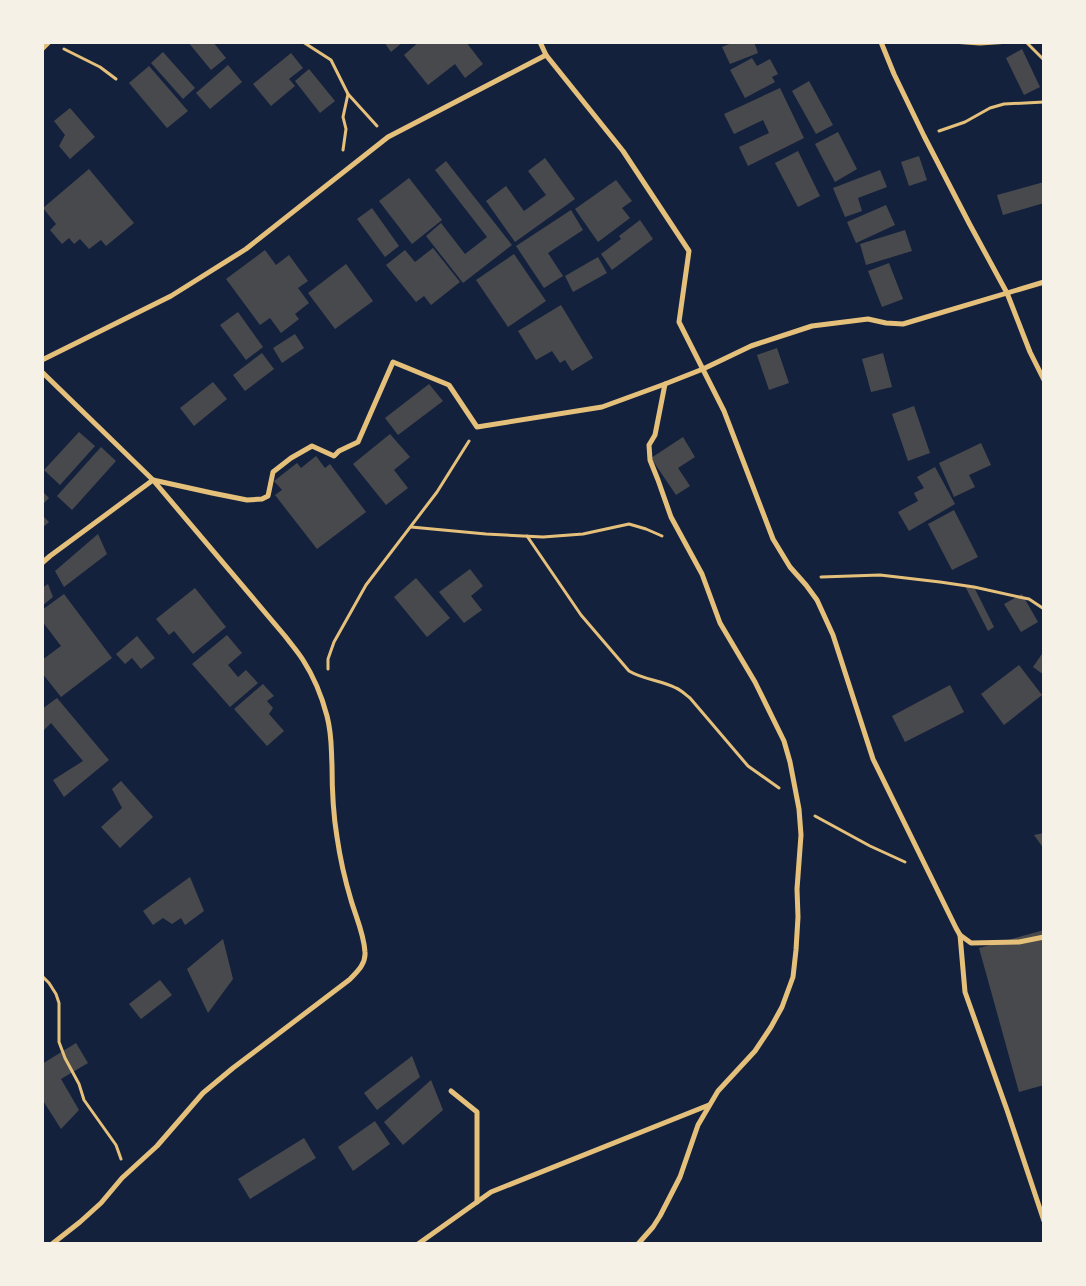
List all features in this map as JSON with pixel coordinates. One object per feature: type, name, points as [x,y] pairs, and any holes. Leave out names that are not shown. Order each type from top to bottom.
[{"type":"street","points":[[42,49],[49,42]]},
{"type":"street","points":[[540,42],[546,55],[622,151],[689,251],[679,322],[715,390],[773,539],[790,567],[817,600],[826,619],[833,635],[873,760],[960,935],[965,992],[1044,1221]]},
{"type":"street","points":[[882,42],[894,74],[924,136],[1006,293],[1030,352],[1044,380]]},
{"type":"street","points":[[42,360],[171,296],[237,254],[282,222],[388,137],[546,55]]},
{"type":"street","points":[[42,563],[153,480],[247,500],[262,499],[268,496],[273,472],[291,458],[312,446],[334,456],[358,442],[393,362],[449,385],[477,427],[602,407],[703,369],[751,346],[812,326],[868,319],[903,324],[1044,282]]},
{"type":"street","points":[[42,372],[153,480],[285,636],[303,659],[311,673],[323,703],[331,733],[331,762],[337,838],[344,874],[361,932],[365,954],[363,964],[353,976],[203,1093],[157,1146],[127,1173],[90,1213],[52,1244]]},
{"type":"street","points":[[638,1244],[653,1226],[668,1201],[680,1176],[698,1125],[709,1105],[724,1083],[755,1050],[782,1007],[793,977],[796,950],[797,889],[801,836],[790,762],[784,742],[754,682],[725,633],[702,574],[671,517],[650,460],[649,445],[656,435],[665,384]]},
{"type":"street","points":[[960,935],[971,943],[1019,942],[1044,938]]},
{"type":"street","points":[[451,1091],[477,1112],[477,1202]]},
{"type":"street","points":[[418,1244],[490,1192],[709,1105]]},
{"type":"path","points":[[303,42],[331,60],[348,94],[388,137]]},
{"type":"path","points":[[952,42],[980,44],[1010,42]]},
{"type":"path","points":[[1026,42],[1044,60]]},
{"type":"path","points":[[60,47],[100,67],[116,78]]},
{"type":"path","points":[[342,154],[346,128],[343,117],[348,94]]},
{"type":"path","points":[[924,136],[964,122],[990,108],[1004,104],[1044,102]]},
{"type":"path","points":[[328,675],[328,659],[334,642],[366,585],[438,492],[477,427]]},
{"type":"path","points":[[411,527],[543,537],[583,534],[630,524],[688,547]]},
{"type":"path","points":[[527,536],[582,615],[629,671],[638,676],[678,688],[690,698],[748,766],[816,816],[870,846],[929,874]]},
{"type":"path","points":[[800,578],[880,575],[940,582],[1029,599],[1044,609]]},
{"type":"path","points":[[42,976],[56,994],[59,1003],[60,1042],[65,1058],[79,1084],[84,1100],[116,1145],[127,1173]]},
{"type":"building","points":[[188,42],[213,42],[226,58],[211,70]]},
{"type":"building","points":[[384,42],[403,42],[391,52]]},
{"type":"building","points":[[419,42],[466,42],[483,64],[465,78],[455,64],[428,85],[404,55]]},
{"type":"building","points":[[734,42],[754,42],[758,53],[730,64],[722,47]]},
{"type":"building","points":[[1022,49],[1040,87],[1024,95],[1006,58]]},
{"type":"building","points":[[163,52],[195,88],[183,99],[151,63]]},
{"type":"building","points":[[291,53],[303,68],[289,79],[295,86],[271,106],[253,84]]},
{"type":"building","points":[[752,58],[757,66],[770,59],[778,74],[772,77],[775,82],[745,98],[730,70]]},
{"type":"building","points":[[228,65],[242,82],[210,109],[196,93]]},
{"type":"building","points":[[149,66],[188,111],[167,128],[129,83]]},
{"type":"building","points":[[309,69],[335,101],[320,113],[295,81]]},
{"type":"building","points":[[809,81],[833,125],[816,134],[792,91]]},
{"type":"building","points":[[780,88],[804,138],[748,166],[739,147],[769,133],[763,120],[734,134],[724,114]]},
{"type":"building","points":[[70,108],[95,137],[70,159],[59,146],[65,135],[54,121]]},
{"type":"building","points":[[838,132],[857,169],[835,182],[815,144]]},
{"type":"building","points":[[798,151],[820,196],[798,207],[775,163]]},
{"type":"building","points":[[919,156],[927,180],[909,186],[901,162]]},
{"type":"building","points":[[545,158],[575,199],[515,242],[486,201],[506,186],[524,211],[546,195],[528,171]]},
{"type":"building","points":[[446,161],[512,245],[463,283],[426,236],[441,223],[465,254],[487,237],[435,170]]},
{"type":"building","points":[[89,169],[134,223],[106,246],[101,240],[89,249],[80,239],[74,244],[69,238],[62,244],[50,230],[56,224],[43,208]]},
{"type":"building","points":[[880,170],[887,187],[858,198],[862,211],[845,217],[833,188]]},
{"type":"building","points":[[409,178],[442,220],[412,244],[379,201]]},
{"type":"building","points":[[616,180],[632,201],[622,208],[630,218],[598,242],[575,209]]},
{"type":"building","points":[[1044,182],[1044,203],[1003,215],[997,195]]},
{"type":"building","points":[[886,205],[895,225],[856,243],[847,222]]},
{"type":"building","points":[[372,208],[399,246],[385,257],[357,219]]},
{"type":"building","points":[[571,210],[583,230],[548,253],[563,276],[544,288],[516,246]]},
{"type":"building","points":[[640,220],[653,239],[612,270],[601,254],[621,239],[619,236]]},
{"type":"building","points":[[905,230],[912,251],[866,265],[860,244]]},
{"type":"building","points":[[433,248],[460,282],[431,305],[424,296],[416,302],[386,265],[405,250],[415,262]]},
{"type":"building","points":[[265,250],[276,265],[289,255],[308,281],[298,288],[309,303],[295,314],[299,319],[281,333],[270,318],[260,325],[226,279]]},
{"type":"building","points":[[514,254],[546,301],[508,327],[476,280]]},
{"type":"building","points":[[598,257],[607,273],[573,292],[565,276]]},
{"type":"building","points":[[889,263],[903,299],[882,307],[868,271]]},
{"type":"building","points":[[346,264],[373,301],[335,329],[308,293]]},
{"type":"building","points":[[561,305],[593,358],[572,371],[565,360],[560,363],[552,351],[536,360],[518,331]]},
{"type":"building","points":[[238,312],[263,347],[246,360],[220,325]]},
{"type":"building","points":[[295,334],[304,348],[282,363],[273,348]]},
{"type":"building","points":[[777,348],[789,383],[769,390],[757,355]]},
{"type":"building","points":[[262,353],[274,369],[245,391],[233,375]]},
{"type":"building","points":[[883,353],[892,387],[871,392],[862,359]]},
{"type":"building","points":[[213,382],[227,399],[194,426],[180,408]]},
{"type":"building","points":[[429,384],[443,401],[398,435],[385,418]]},
{"type":"building","points":[[914,406],[930,453],[908,461],[892,414]]},
{"type":"building","points":[[79,432],[95,446],[60,485],[44,470]]},
{"type":"building","points":[[390,434],[410,457],[394,470],[408,488],[386,505],[353,464]]},
{"type":"building","points":[[683,437],[695,457],[678,468],[690,486],[676,495],[651,458]]},
{"type":"building","points":[[981,443],[991,465],[969,475],[975,487],[954,497],[939,463]]},
{"type":"building","points":[[101,447],[116,461],[72,510],[57,496]]},
{"type":"building","points":[[316,456],[325,468],[330,464],[366,512],[317,549],[275,495],[282,490],[274,481],[297,463],[301,468]]},
{"type":"building","points":[[935,467],[955,504],[909,531],[898,512],[918,501],[914,493],[924,488],[917,477]]},
{"type":"building","points":[[42,491],[49,498],[42,505]]},
{"type":"building","points":[[954,510],[978,557],[952,570],[928,524]]},
{"type":"building","points":[[42,515],[49,522],[42,528]]},
{"type":"building","points":[[98,534],[107,554],[64,587],[55,571]]},
{"type":"building","points":[[470,569],[483,586],[471,596],[482,610],[464,623],[439,592]]},
{"type":"building","points":[[416,578],[450,618],[427,637],[394,597]]},
{"type":"building","points":[[48,584],[53,597],[42,606],[42,588]]},
{"type":"building","points":[[965,586],[974,587],[994,627],[988,631]]},
{"type":"building","points":[[195,588],[226,627],[193,654],[174,631],[169,635],[156,619]]},
{"type":"building","points":[[64,594],[112,658],[61,697],[42,673],[42,660],[61,646],[42,621],[42,610]]},
{"type":"building","points":[[1022,594],[1038,622],[1021,632],[1004,604]]},
{"type":"building","points":[[227,635],[242,653],[228,665],[238,677],[246,670],[258,683],[230,707],[192,664]]},
{"type":"building","points":[[137,636],[155,658],[141,669],[132,658],[125,664],[116,654]]},
{"type":"building","points":[[1044,651],[1044,675],[1033,667]]},
{"type":"building","points":[[1019,665],[1042,695],[1004,725],[981,694]]},
{"type":"building","points":[[263,684],[274,696],[267,701],[273,708],[269,714],[284,731],[267,746],[234,709]]},
{"type":"building","points":[[950,685],[964,712],[905,742],[892,716]]},
{"type":"building","points":[[57,698],[109,760],[64,797],[53,780],[83,761],[51,723],[42,732],[42,709]]},
{"type":"building","points":[[121,781],[153,817],[120,848],[101,827],[122,808],[112,789]]},
{"type":"building","points":[[1044,833],[1044,849],[1034,835]]},
{"type":"building","points":[[190,877],[204,911],[185,925],[181,918],[172,924],[163,918],[153,925],[143,911]]},
{"type":"building","points":[[1044,930],[1044,1085],[1019,1092],[979,948]]},
{"type":"building","points":[[223,939],[233,979],[208,1013],[187,969]]},
{"type":"building","points":[[160,980],[172,995],[141,1019],[129,1004]]},
{"type":"building","points":[[76,1043],[88,1063],[61,1079],[79,1110],[61,1129],[42,1099],[42,1064]]},
{"type":"building","points":[[412,1056],[420,1077],[377,1110],[364,1093]]},
{"type":"building","points":[[431,1080],[443,1110],[403,1145],[384,1122]]},
{"type":"building","points":[[375,1121],[390,1144],[353,1171],[338,1147]]},
{"type":"building","points":[[304,1138],[316,1158],[250,1199],[238,1179]]}]
